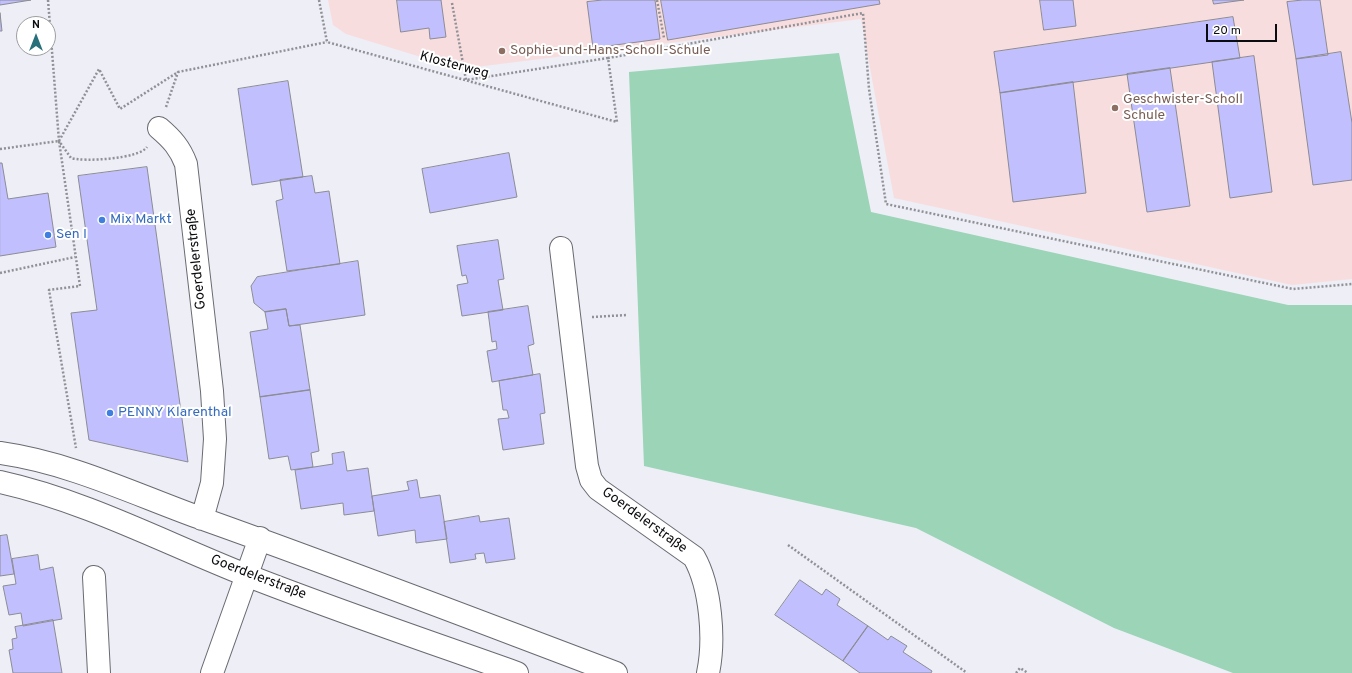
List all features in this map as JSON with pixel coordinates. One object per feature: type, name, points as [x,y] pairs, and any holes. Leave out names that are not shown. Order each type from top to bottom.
[{"type":"street","name":"Goerdelerstraße","points":[[159,128],[173,140],[181,151],[187,172],[212,391],[215,439],[212,483],[202,519]]},
{"type":"street","name":"Goerdelerstraße","points":[[561,248],[587,466],[591,480],[598,488],[694,557],[700,568],[708,602],[711,626],[708,673]]},
{"type":"street","points":[[0,453],[27,457],[80,472],[202,519],[260,538],[616,673]]},
{"type":"street","name":"Goerdelerstraße","points":[[0,482],[67,502],[129,525],[246,575],[517,673]]},
{"type":"street","points":[[212,673],[260,538]]},
{"type":"street","points":[[94,577],[99,673]]},
{"type":"path","points":[[48,0],[59,142],[80,286],[49,290],[80,472]]},
{"type":"path","points":[[59,142],[98,69],[120,109],[178,72],[327,42],[319,0]]},
{"type":"path","points":[[657,0],[664,38]]},
{"type":"path","points":[[452,3],[466,80],[608,58],[863,14],[869,90],[886,204],[1293,289],[1352,284]]},
{"type":"path","name":"Klosterweg","points":[[327,42],[617,122],[608,58]]},
{"type":"path","points":[[59,142],[71,158],[81,161],[127,156],[145,150],[159,128],[178,72]]},
{"type":"path","points":[[0,149],[59,142]]},
{"type":"path","points":[[0,273],[76,257]]},
{"type":"path","points":[[570,318],[627,315]]},
{"type":"path","points":[[788,545],[967,673]]},
{"type":"path","points":[[1016,673],[1020,668],[1028,673]]},
{"type":"shaded area","name":"Geschwister-Scholl Schule","points":[[328,0],[1352,0],[1352,279],[1292,285],[894,198],[861,19],[460,69],[346,34],[333,25]]},
{"type":"green space","points":[[839,53],[871,212],[1288,305],[1352,305],[1352,673],[1233,673],[1114,628],[916,528],[644,466],[629,72]]},
{"type":"building","points":[[0,0],[31,0],[0,5]]},
{"type":"building","points":[[397,0],[441,0],[446,37],[430,39],[429,28],[401,32]]},
{"type":"building","points":[[603,0],[655,0],[660,39],[593,48],[587,2]]},
{"type":"building","points":[[661,0],[879,0],[880,4],[668,40]]},
{"type":"building","points":[[1040,0],[1073,0],[1076,26],[1044,30]]},
{"type":"building","points":[[1213,0],[1244,0],[1214,4]]},
{"type":"building","points":[[1320,0],[1328,55],[1296,59],[1287,2]]},
{"type":"building","points":[[0,13],[2,31],[0,31]]},
{"type":"building","points":[[1233,17],[1240,58],[1000,93],[994,52]]},
{"type":"building","points":[[1341,52],[1352,123],[1352,180],[1313,185],[1296,59]]},
{"type":"building","points":[[1254,56],[1272,192],[1230,198],[1212,62]]},
{"type":"building","points":[[1170,68],[1190,206],[1147,212],[1127,74]]},
{"type":"building","points":[[288,81],[303,177],[252,185],[238,89]]},
{"type":"building","points":[[1073,82],[1086,193],[1013,202],[1000,93]]},
{"type":"building","points":[[509,153],[517,197],[430,213],[422,169]]},
{"type":"building","points":[[0,163],[2,163],[8,199],[48,193],[56,247],[0,256]]},
{"type":"building","points":[[147,167],[188,462],[89,440],[71,313],[97,310],[78,176]]},
{"type":"building","points":[[312,176],[315,193],[329,191],[340,264],[287,271],[276,201],[283,199],[280,180]]},
{"type":"building","points":[[498,240],[504,279],[498,280],[503,310],[462,316],[457,285],[468,283],[466,275],[462,276],[457,246]]},
{"type":"building","points":[[358,261],[365,315],[289,326],[286,309],[265,312],[254,303],[251,286],[257,277]]},
{"type":"building","points":[[528,306],[534,344],[528,346],[533,375],[492,382],[487,351],[497,349],[496,341],[492,342],[488,312]]},
{"type":"building","points":[[286,309],[289,326],[300,325],[310,390],[260,397],[250,332],[268,329],[265,312]]},
{"type":"building","points":[[540,374],[545,413],[540,414],[544,444],[503,450],[498,419],[509,418],[507,410],[503,410],[499,381]]},
{"type":"building","points":[[310,390],[319,451],[311,453],[313,467],[291,470],[288,456],[269,459],[260,397]]},
{"type":"building","points":[[344,452],[347,471],[368,468],[374,511],[344,515],[343,503],[301,509],[295,470],[333,464],[332,454]]},
{"type":"building","points":[[417,480],[420,498],[440,495],[447,539],[416,543],[415,530],[378,536],[372,496],[409,490],[407,482]]},
{"type":"building","points":[[479,516],[480,522],[509,518],[515,559],[486,563],[484,553],[475,554],[476,559],[450,563],[444,522]]},
{"type":"building","points":[[7,535],[14,574],[0,576],[0,536]]},
{"type":"building","points":[[38,555],[40,570],[53,567],[62,619],[23,626],[21,613],[9,615],[3,586],[16,584],[12,559]]},
{"type":"building","points":[[800,580],[822,595],[826,589],[840,599],[837,605],[868,626],[843,661],[775,615]]},
{"type":"building","points":[[53,620],[62,673],[13,673],[9,650],[13,649],[12,639],[17,638],[15,627]]},
{"type":"building","points":[[868,626],[888,640],[891,636],[907,646],[903,652],[932,671],[931,673],[860,673],[843,661]]},
{"type":"place","name":"Sophie-und-Hans-Scholl-Schule","points":[[502,51]]},
{"type":"place","name":"Geschwister-Scholl Schule","points":[[1115,108]]},
{"type":"place","name":"Mix Markt","points":[[102,220]]},
{"type":"place","name":"Sen I","points":[[48,235]]},
{"type":"place","name":"PENNY Klarenthal","points":[[110,413]]}]
